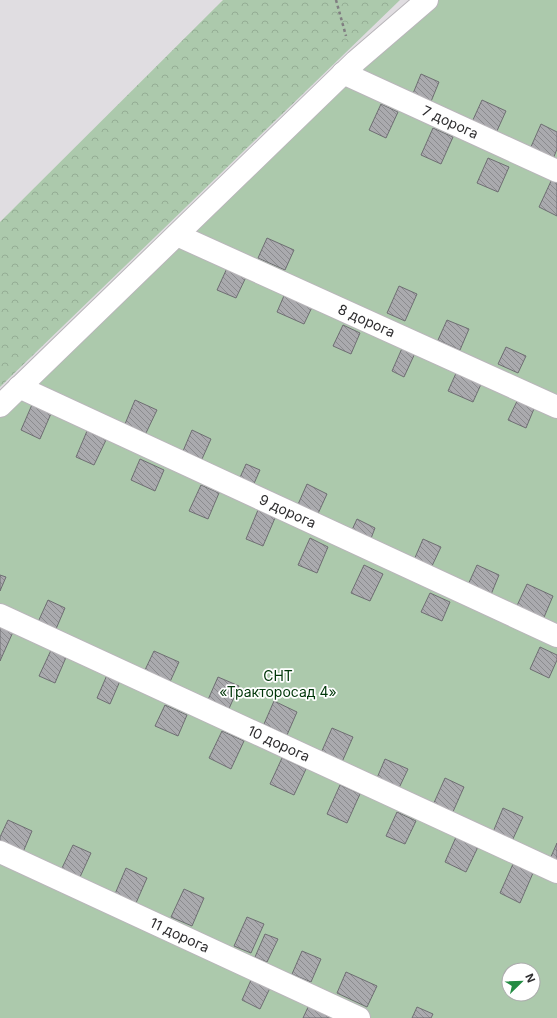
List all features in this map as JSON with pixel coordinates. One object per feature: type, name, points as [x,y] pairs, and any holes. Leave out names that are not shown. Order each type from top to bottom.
[{"type":"street","points":[[0,406],[350,67],[428,0]]},
{"type":"street","name":"7 дорога","points":[[350,67],[557,172]]},
{"type":"street","name":"8 дорога","points":[[177,234],[557,408]]},
{"type":"street","name":"9 дорога","points":[[19,387],[557,636]]},
{"type":"street","name":"10 дорога","points":[[0,615],[557,872]]},
{"type":"street","name":"11 дорога","points":[[0,852],[359,1018]]},
{"type":"path","points":[[336,0],[350,48],[350,67]]},
{"type":"green space","points":[[223,0],[400,0],[0,387],[0,222]]},
{"type":"green space","name":"СНТ «Тракторосад 4»","points":[[412,0],[557,0],[557,1018],[0,1018],[0,398]]},
{"type":"building","points":[[421,74],[439,82],[430,104],[412,96]]},
{"type":"building","points":[[482,100],[506,111],[496,133],[472,122]]},
{"type":"building","points":[[381,104],[398,112],[386,138],[369,130]]},
{"type":"building","points":[[541,124],[557,132],[557,149],[553,159],[530,149]]},
{"type":"building","points":[[433,128],[453,137],[441,164],[421,155]]},
{"type":"building","points":[[488,158],[509,167],[498,192],[477,183]]},
{"type":"building","points":[[552,179],[557,181],[557,216],[539,207]]},
{"type":"building","points":[[267,238],[294,250],[285,270],[258,258]]},
{"type":"building","points":[[228,266],[247,275],[236,298],[217,290]]},
{"type":"building","points":[[399,286],[417,294],[405,321],[387,313]]},
{"type":"building","points":[[286,291],[314,303],[304,324],[277,312]]},
{"type":"building","points":[[447,320],[469,329],[460,350],[438,340]]},
{"type":"building","points":[[343,325],[360,333],[351,354],[333,346]]},
{"type":"building","points":[[403,346],[416,351],[404,377],[392,371]]},
{"type":"building","points":[[506,347],[526,356],[518,373],[498,364]]},
{"type":"building","points":[[457,371],[482,382],[473,402],[448,391]]},
{"type":"building","points":[[519,397],[536,404],[526,428],[508,420]]},
{"type":"building","points":[[34,400],[53,409],[40,439],[21,430]]},
{"type":"building","points":[[135,400],[157,410],[146,433],[125,424]]},
{"type":"building","points":[[192,430],[211,439],[202,459],[183,451]]},
{"type":"building","points":[[87,431],[106,440],[94,465],[76,457]]},
{"type":"building","points":[[140,459],[164,470],[155,491],[131,480]]},
{"type":"building","points":[[246,464],[260,470],[252,488],[238,482]]},
{"type":"building","points":[[307,484],[327,494],[316,518],[296,509]]},
{"type":"building","points":[[201,485],[219,493],[208,519],[189,511]]},
{"type":"building","points":[[258,510],[275,518],[263,546],[246,539]]},
{"type":"building","points":[[357,519],[375,528],[370,541],[351,532]]},
{"type":"building","points":[[310,538],[328,547],[317,573],[298,565]]},
{"type":"building","points":[[423,539],[441,547],[431,568],[414,560]]},
{"type":"building","points":[[364,565],[383,574],[370,601],[351,593]]},
{"type":"building","points":[[477,565],[499,575],[490,597],[467,587]]},
{"type":"building","points":[[0,575],[6,577],[0,591]]},
{"type":"building","points":[[527,584],[553,596],[542,622],[515,610]]},
{"type":"building","points":[[430,593],[450,602],[442,621],[421,612]]},
{"type":"building","points":[[48,600],[65,608],[56,629],[38,622]]},
{"type":"building","points":[[0,627],[13,632],[0,661]]},
{"type":"building","points":[[540,647],[557,655],[557,660],[549,678],[530,669]]},
{"type":"building","points":[[52,648],[67,655],[55,683],[39,676]]},
{"type":"building","points":[[154,651],[179,662],[169,684],[144,672]]},
{"type":"building","points":[[107,675],[120,681],[110,704],[97,698]]},
{"type":"building","points":[[218,677],[239,686],[228,711],[207,702]]},
{"type":"building","points":[[274,701],[297,712],[287,735],[264,724]]},
{"type":"building","points":[[165,705],[187,715],[178,736],[155,726]]},
{"type":"building","points":[[332,728],[353,737],[342,762],[321,753]]},
{"type":"building","points":[[222,731],[244,741],[231,769],[209,758]]},
{"type":"building","points":[[282,758],[306,769],[294,795],[270,784]]},
{"type":"building","points":[[385,759],[408,769],[399,788],[377,778]]},
{"type":"building","points":[[445,778],[464,787],[452,814],[433,805]]},
{"type":"building","points":[[340,785],[360,794],[347,823],[327,814]]},
{"type":"building","points":[[503,808],[523,817],[512,841],[493,832]]},
{"type":"building","points":[[397,812],[416,821],[405,844],[386,836]]},
{"type":"building","points":[[8,820],[32,831],[23,852],[0,842],[0,837]]},
{"type":"building","points":[[456,837],[478,847],[466,872],[445,862]]},
{"type":"building","points":[[557,843],[557,863],[550,859]]},
{"type":"building","points":[[73,845],[91,853],[80,877],[62,868]]},
{"type":"building","points":[[513,864],[533,873],[520,903],[500,893]]},
{"type":"building","points":[[126,868],[147,878],[136,903],[115,894]]},
{"type":"building","points":[[184,889],[204,898],[192,926],[171,917]]},
{"type":"building","points":[[247,917],[264,924],[251,953],[234,946]]},
{"type":"building","points":[[265,934],[278,939],[267,962],[255,957]]},
{"type":"building","points":[[302,951],[321,959],[311,982],[292,974]]},
{"type":"building","points":[[346,972],[377,986],[367,1007],[337,993]]},
{"type":"building","points":[[251,980],[270,988],[260,1009],[242,1000]]},
{"type":"building","points":[[309,1005],[330,1014],[329,1018],[303,1018]]},
{"type":"building","points":[[417,1007],[433,1014],[431,1018],[412,1018]]}]
